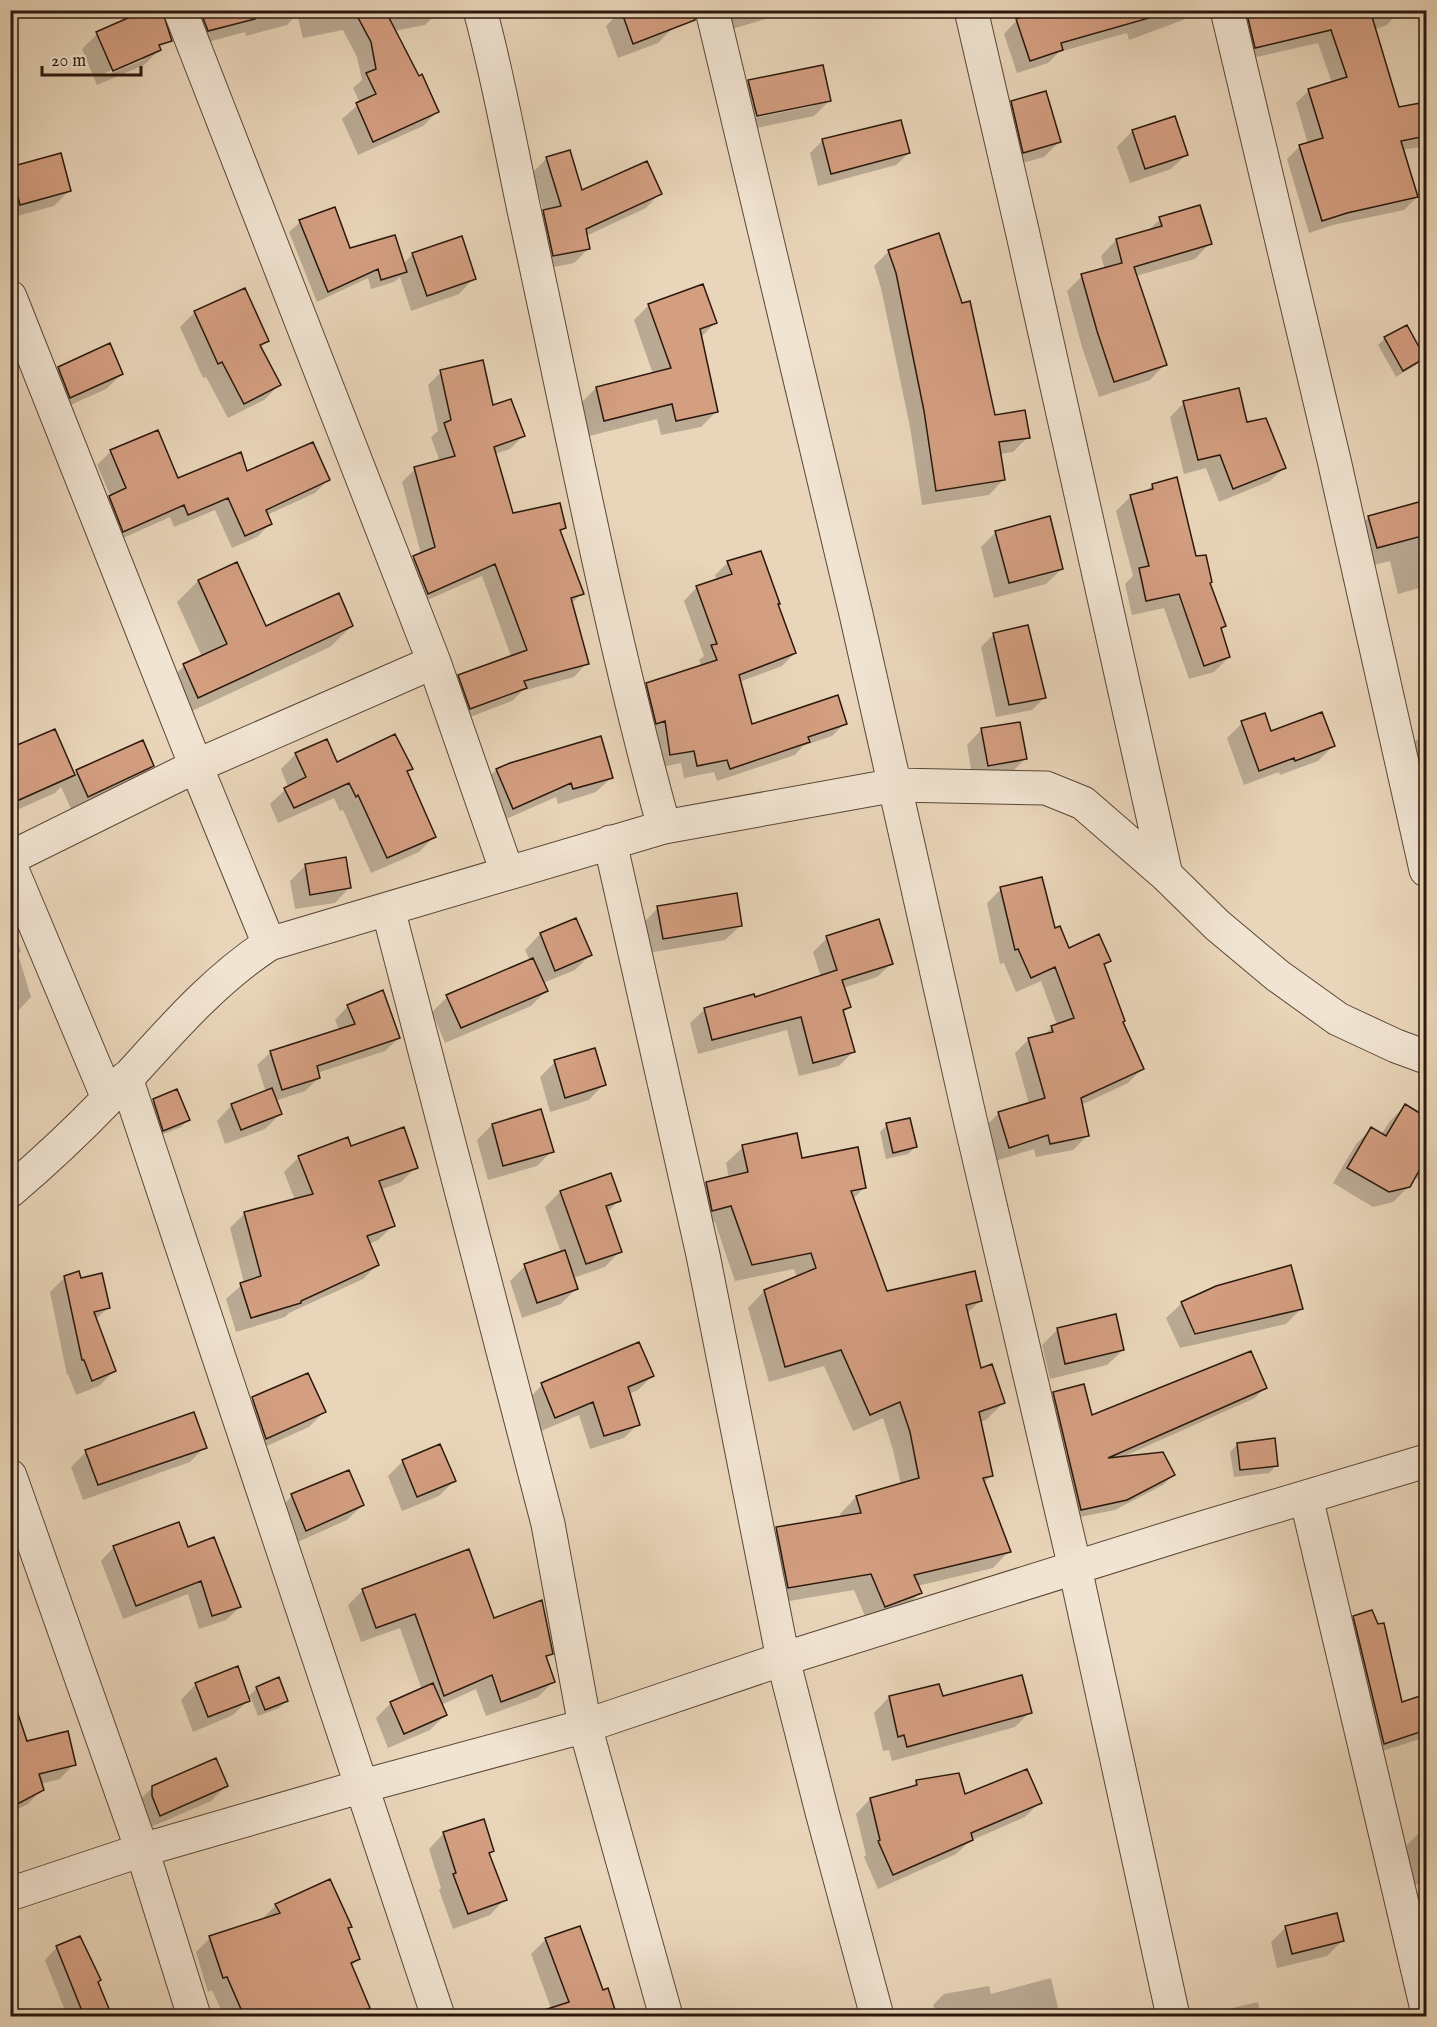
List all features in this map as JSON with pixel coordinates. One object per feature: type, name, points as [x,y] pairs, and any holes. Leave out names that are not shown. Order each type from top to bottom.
[{"type":"street","points":[[180,10],[434,662],[507,872]]},
{"type":"street","points":[[480,10],[609,612],[664,827]]},
{"type":"street","points":[[712,10],[819,452],[896,785],[969,1115],[1075,1568],[1173,2016]]},
{"type":"street","points":[[970,10],[1025,241],[1166,875]]},
{"type":"street","points":[[1227,10],[1334,460],[1426,870]]},
{"type":"street","points":[[10,297],[269,944]]},
{"type":"street","points":[[10,858],[196,766],[434,662]]},
{"type":"street","points":[[10,1191],[57,1151],[216,984],[243,961],[269,944],[664,827],[896,785],[1046,788],[1083,803],[1166,875],[1226,933],[1278,976],[1338,1019],[1426,1057]]},
{"type":"street","points":[[610,842],[703,1255],[783,1659],[877,2016]]},
{"type":"street","points":[[10,865],[117,1088],[363,1786],[438,2016]]},
{"type":"street","points":[[388,909],[548,1524],[585,1726],[666,2016]]},
{"type":"street","points":[[10,1894],[142,1850],[363,1786],[585,1726],[783,1659],[1426,1461]]},
{"type":"street","points":[[10,1476],[142,1850],[194,2016]]},
{"type":"street","points":[[1306,1497],[1426,2005]]},
{"type":"building","points":[[146,10],[162,10],[172,41],[159,45],[161,50],[113,71],[96,32]]},
{"type":"building","points":[[200,10],[254,10],[255,19],[208,31]]},
{"type":"building","points":[[354,10],[385,10],[419,76],[422,74],[439,112],[373,142],[356,103],[376,94],[366,73],[376,69],[371,42]]},
{"type":"building","points":[[621,10],[694,10],[695,20],[633,44]]},
{"type":"building","points":[[1041,10],[1148,10],[1149,18],[1061,43],[1063,50],[1030,61],[1016,19]]},
{"type":"building","points":[[1246,10],[1370,10],[1399,107],[1426,102],[1426,136],[1401,141],[1418,197],[1322,221],[1299,145],[1323,138],[1308,89],[1347,77],[1331,30],[1255,48]]},
{"type":"building","points":[[823,65],[831,101],[757,116],[748,80]]},
{"type":"building","points":[[1046,91],[1061,142],[1023,153],[1011,101]]},
{"type":"building","points":[[1175,116],[1188,155],[1145,169],[1132,130]]},
{"type":"building","points":[[901,120],[910,153],[831,174],[822,139]]},
{"type":"building","points":[[570,150],[582,190],[647,161],[662,194],[586,229],[590,249],[553,256],[543,210],[561,206],[546,157]]},
{"type":"building","points":[[61,153],[71,191],[20,205],[10,167]]},
{"type":"building","points":[[1200,205],[1212,244],[1134,267],[1167,365],[1114,382],[1081,274],[1122,263],[1116,239],[1162,226],[1159,217]]},
{"type":"building","points":[[335,207],[350,248],[395,235],[407,272],[381,280],[378,269],[328,292],[299,220]]},
{"type":"building","points":[[939,233],[962,303],[970,301],[995,415],[1025,410],[1030,438],[999,442],[1005,480],[936,491],[924,411],[896,273],[888,250]]},
{"type":"building","points":[[462,236],[476,279],[427,296],[412,253]]},
{"type":"building","points":[[703,284],[717,323],[700,329],[718,412],[676,421],[672,404],[604,421],[596,387],[671,368],[648,304]]},
{"type":"building","points":[[245,288],[269,341],[260,345],[281,385],[244,404],[222,362],[218,364],[194,311]]},
{"type":"building","points":[[1407,325],[1425,358],[1403,371],[1384,337]]},
{"type":"building","points":[[110,343],[123,374],[70,398],[58,367]]},
{"type":"building","points":[[483,360],[493,405],[511,399],[525,436],[494,447],[513,513],[560,503],[566,528],[560,530],[584,594],[571,598],[589,664],[524,681],[527,688],[470,709],[458,675],[527,650],[495,564],[428,594],[413,556],[435,547],[414,467],[455,456],[444,423],[451,420],[440,370]]},
{"type":"building","points":[[1239,388],[1247,422],[1266,418],[1286,468],[1233,489],[1220,455],[1198,460],[1183,401]]},
{"type":"building","points":[[158,430],[178,478],[241,452],[247,471],[313,442],[330,480],[266,510],[272,524],[245,536],[228,498],[188,515],[184,505],[123,532],[109,496],[126,488],[110,450]]},
{"type":"building","points":[[1177,477],[1196,556],[1206,555],[1212,582],[1210,583],[1226,626],[1221,628],[1230,657],[1204,666],[1179,594],[1146,601],[1139,568],[1149,566],[1130,495],[1153,489],[1152,484]]},
{"type":"building","points":[[1426,500],[1426,535],[1377,548],[1368,516]]},
{"type":"building","points":[[1050,516],[1063,569],[1009,583],[995,531]]},
{"type":"building","points":[[761,551],[796,653],[739,675],[752,724],[838,695],[847,724],[808,737],[810,742],[730,769],[727,760],[697,766],[694,751],[670,755],[665,721],[656,724],[646,683],[717,660],[711,645],[717,644],[696,586],[732,574],[727,561]]},
{"type":"building","points":[[237,562],[266,626],[339,593],[353,626],[198,698],[183,664],[227,644],[198,580]]},
{"type":"building","points":[[1028,625],[1046,698],[1009,705],[993,633]]},
{"type":"building","points":[[1322,712],[1335,746],[1259,771],[1241,721],[1265,713],[1271,731]]},
{"type":"building","points":[[1020,722],[1027,759],[988,766],[981,728]]},
{"type":"building","points":[[55,729],[75,775],[10,804],[10,748]]},
{"type":"building","points":[[395,734],[413,769],[407,771],[436,837],[387,858],[358,795],[356,797],[349,783],[294,808],[284,788],[306,777],[295,753],[327,739],[337,762]]},
{"type":"building","points":[[601,736],[613,778],[573,789],[571,783],[513,809],[496,769]]},
{"type":"building","points":[[143,740],[154,766],[88,797],[76,770]]},
{"type":"building","points":[[346,857],[351,888],[310,895],[305,864]]},
{"type":"building","points":[[1042,877],[1055,928],[1060,926],[1069,948],[1099,934],[1111,961],[1104,964],[1125,1021],[1123,1022],[1144,1069],[1081,1098],[1089,1136],[1050,1144],[1048,1135],[1009,1148],[998,1112],[1045,1098],[1028,1038],[1053,1032],[1051,1026],[1074,1018],[1055,967],[1031,978],[1018,949],[1015,950],[1000,887]]},
{"type":"building","points":[[737,893],[742,926],[663,939],[657,906]]},
{"type":"building","points":[[576,918],[592,955],[555,971],[540,933]]},
{"type":"building","points":[[879,919],[893,964],[842,980],[851,1007],[843,1010],[855,1052],[813,1063],[801,1017],[712,1040],[704,1008],[754,994],[755,997],[837,970],[826,936]]},
{"type":"building","points":[[533,958],[548,991],[461,1028],[446,995]]},
{"type":"building","points":[[383,990],[400,1038],[317,1066],[320,1078],[282,1090],[270,1051],[355,1024],[347,1005]]},
{"type":"building","points":[[595,1048],[606,1085],[565,1098],[554,1060]]},
{"type":"building","points":[[272,1088],[282,1114],[241,1130],[231,1104]]},
{"type":"building","points":[[177,1089],[190,1120],[163,1131],[153,1099]]},
{"type":"building","points":[[1405,1104],[1426,1117],[1426,1158],[1410,1187],[1389,1192],[1347,1168],[1371,1127],[1386,1136]]},
{"type":"building","points":[[541,1109],[554,1152],[503,1166],[492,1124]]},
{"type":"building","points":[[910,1118],[917,1147],[893,1153],[886,1123]]},
{"type":"building","points":[[404,1127],[418,1168],[379,1181],[395,1226],[367,1236],[379,1265],[301,1303],[251,1318],[240,1283],[261,1276],[244,1212],[313,1194],[298,1156],[348,1137],[351,1146]]},
{"type":"building","points":[[797,1133],[802,1158],[858,1147],[866,1188],[851,1191],[887,1291],[975,1271],[982,1301],[966,1305],[981,1368],[992,1364],[1005,1403],[979,1412],[993,1476],[983,1478],[1011,1552],[914,1575],[922,1593],[885,1607],[871,1574],[788,1588],[776,1527],[861,1513],[856,1496],[919,1478],[910,1432],[900,1402],[870,1415],[841,1350],[785,1367],[764,1290],[816,1268],[811,1253],[752,1265],[731,1206],[712,1211],[706,1182],[748,1172],[742,1145]]},
{"type":"building","points":[[611,1173],[621,1201],[606,1206],[622,1252],[586,1264],[560,1191]]},
{"type":"building","points":[[565,1250],[578,1289],[537,1303],[524,1264]]},
{"type":"building","points":[[1291,1265],[1303,1309],[1195,1334],[1181,1302],[1216,1286]]},
{"type":"building","points":[[79,1271],[81,1278],[102,1273],[110,1308],[94,1312],[116,1371],[92,1381],[84,1360],[82,1360],[64,1276]]},
{"type":"building","points":[[1116,1314],[1124,1350],[1065,1364],[1057,1328]]},
{"type":"building","points":[[639,1342],[654,1376],[628,1387],[640,1425],[604,1436],[593,1402],[555,1418],[541,1383]]},
{"type":"building","points":[[1251,1351],[1267,1388],[1108,1458],[1163,1452],[1175,1475],[1127,1500],[1081,1510],[1053,1392],[1084,1384],[1092,1415]]},
{"type":"building","points":[[308,1373],[326,1412],[266,1439],[252,1397]]},
{"type":"building","points":[[194,1412],[207,1448],[98,1485],[85,1450]]},
{"type":"building","points":[[1275,1438],[1278,1466],[1240,1470],[1237,1443]]},
{"type":"building","points":[[440,1444],[456,1481],[417,1497],[402,1460]]},
{"type":"building","points":[[349,1470],[364,1505],[306,1531],[291,1494]]},
{"type":"building","points":[[179,1522],[188,1547],[214,1537],[241,1607],[212,1616],[201,1581],[136,1606],[113,1546]]},
{"type":"building","points":[[469,1549],[494,1618],[542,1600],[553,1654],[546,1656],[555,1682],[501,1702],[492,1675],[444,1696],[415,1614],[376,1628],[362,1589]]},
{"type":"building","points":[[1372,1610],[1378,1624],[1384,1623],[1402,1702],[1426,1694],[1426,1730],[1384,1744],[1353,1616]]},
{"type":"building","points":[[238,1666],[250,1701],[208,1717],[195,1683]]},
{"type":"building","points":[[1022,1675],[1032,1713],[907,1747],[904,1735],[898,1737],[889,1696],[939,1684],[943,1696]]},
{"type":"building","points":[[279,1677],[288,1701],[265,1710],[256,1687]]},
{"type":"building","points":[[433,1683],[447,1715],[404,1734],[390,1702]]},
{"type":"building","points":[[15,1705],[27,1741],[68,1731],[76,1765],[39,1774],[44,1790],[10,1808],[10,1706]]},
{"type":"building","points":[[216,1758],[228,1786],[160,1816],[152,1796],[152,1786]]},
{"type":"building","points":[[1027,1769],[1042,1803],[971,1833],[973,1840],[893,1875],[878,1841],[880,1840],[870,1798],[917,1785],[916,1780],[959,1773],[965,1794]]},
{"type":"building","points":[[484,1819],[494,1851],[489,1853],[507,1900],[468,1914],[453,1874],[456,1873],[443,1832]]},
{"type":"building","points":[[330,1879],[352,1927],[348,1928],[360,1959],[351,1963],[370,2008],[350,2016],[244,2016],[227,1977],[223,1978],[209,1936],[280,1913],[275,1904]]},
{"type":"building","points":[[1337,1913],[1344,1941],[1292,1954],[1285,1926]]},
{"type":"building","points":[[580,1926],[603,1990],[608,1988],[617,2016],[539,2016],[538,2012],[569,2002],[545,1938]]},
{"type":"building","points":[[80,1936],[101,1980],[98,1982],[112,2016],[84,2016],[56,1946]]}]
